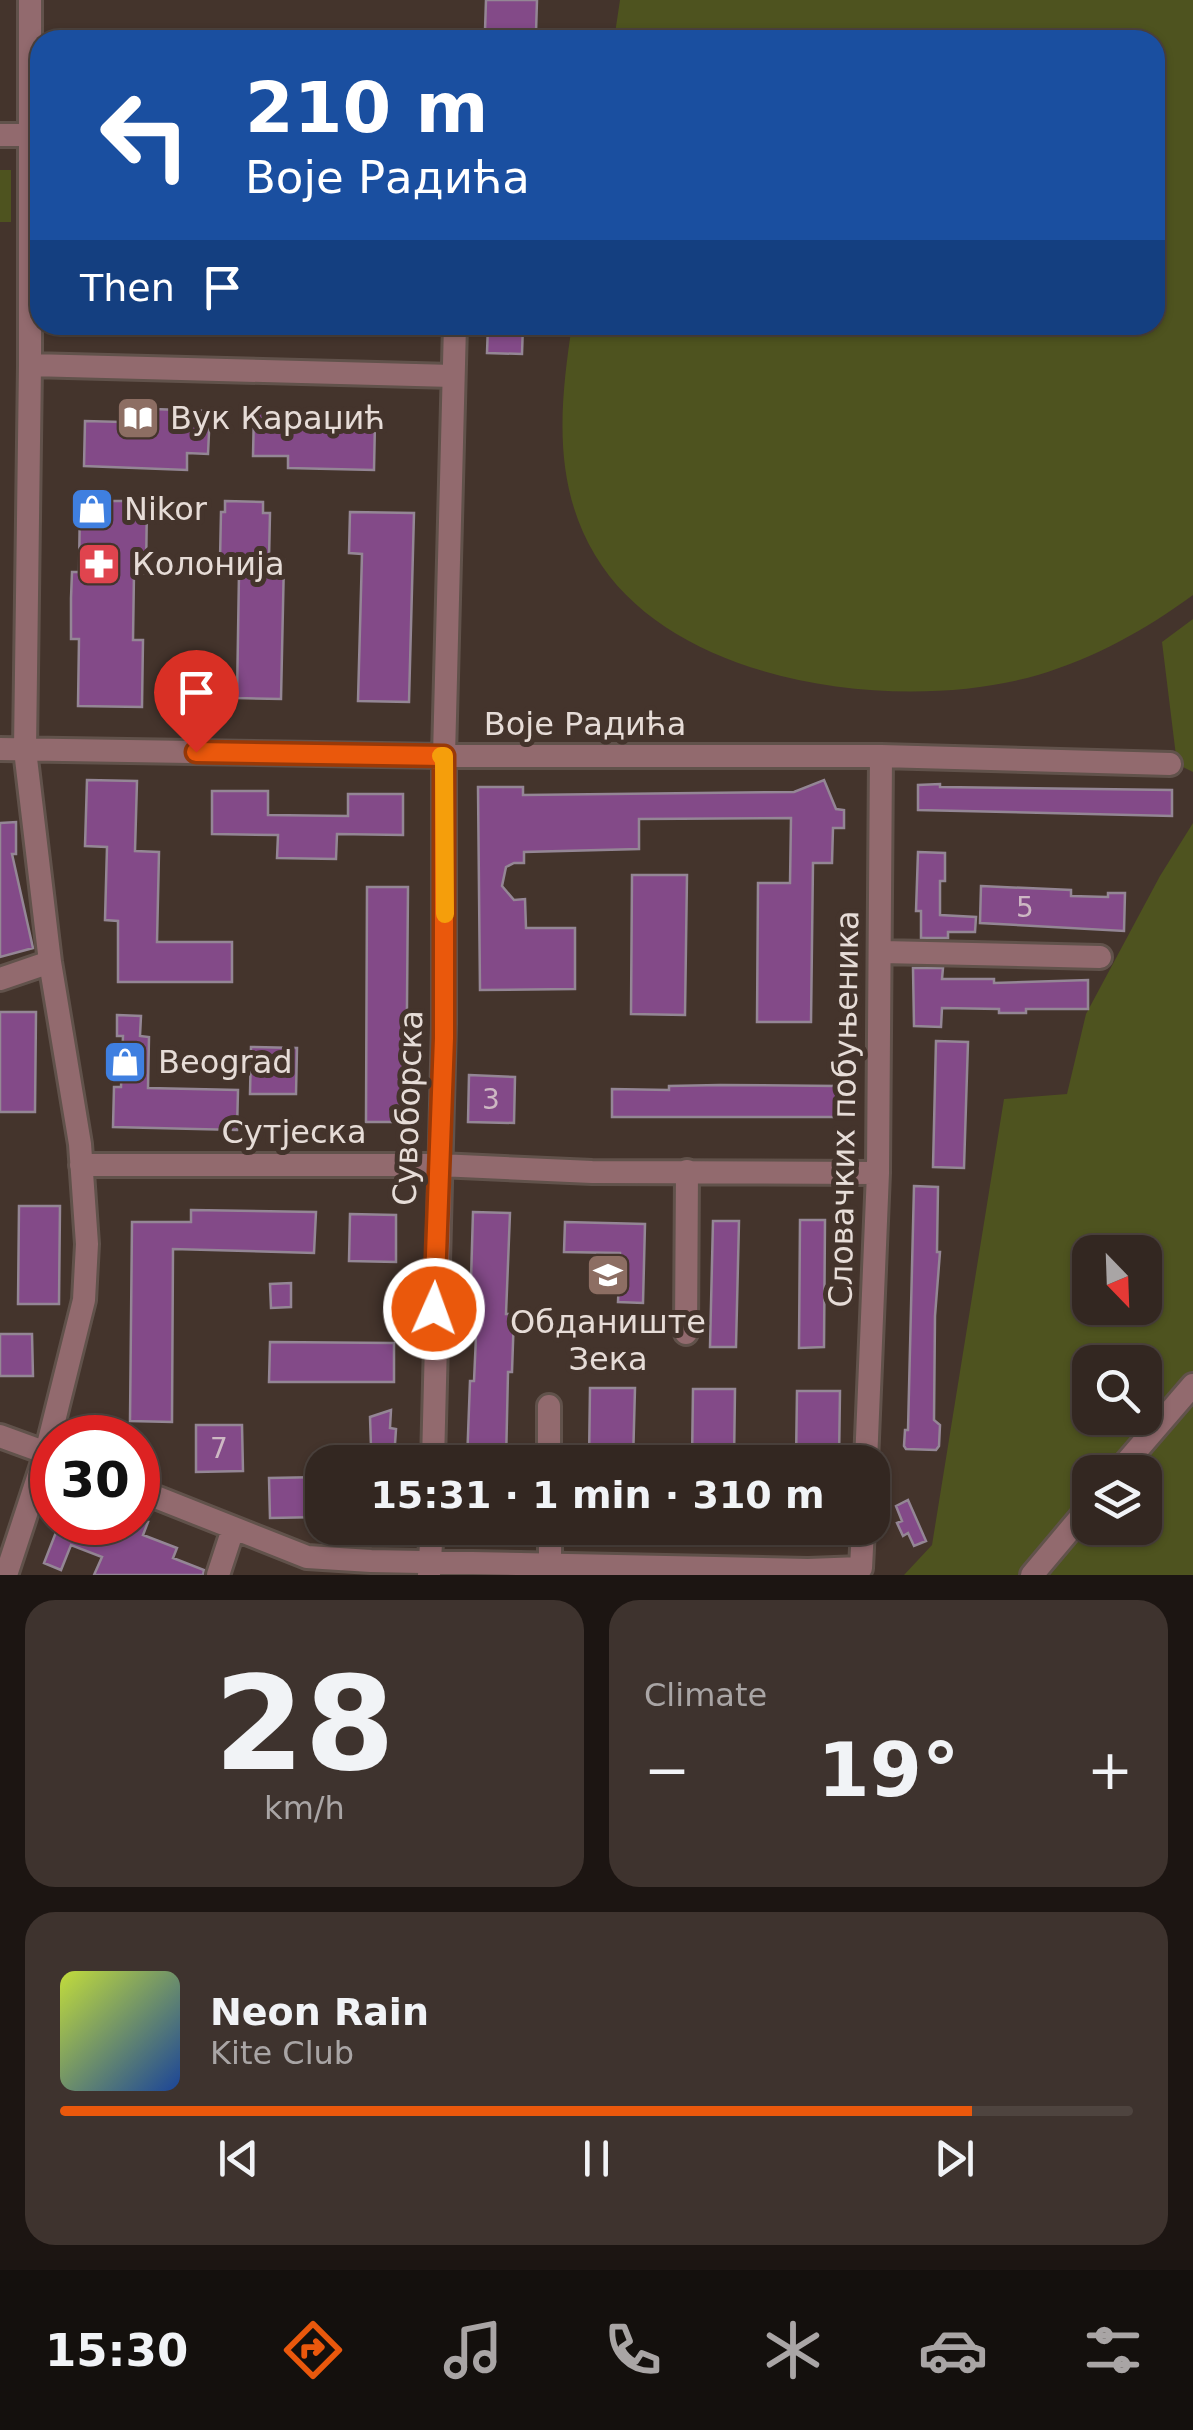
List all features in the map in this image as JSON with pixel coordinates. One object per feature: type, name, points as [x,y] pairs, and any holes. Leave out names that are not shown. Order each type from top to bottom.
[{"type":"street","points":[[30,0],[31,30]]},
{"type":"street","points":[[0,134],[30,135]]},
{"type":"street","points":[[31,335],[25,750],[50,962],[82,1165],[87,1244],[84,1300],[59,1415]]},
{"type":"street","name":"Сувоборска","points":[[433,1445],[455,335]]},
{"type":"street","points":[[30,366],[453,376]]},
{"type":"street","name":"Воје Радића","points":[[0,750],[881,756],[1170,764]]},
{"type":"street","name":"Словачких побуњеника","points":[[867,1445],[878,1173],[881,756]]},
{"type":"street","points":[[882,952],[1100,957]]},
{"type":"street","points":[[0,980],[50,962]]},
{"type":"street","name":"Сутјеска","points":[[82,1165],[439,1165],[592,1172],[878,1173]]},
{"type":"street","points":[[686,1333],[687,1170]]},
{"type":"street","points":[[1132,1455],[1193,1384]]},
{"type":"street","points":[[548,1406],[549,1445]]},
{"type":"street","points":[[0,1436],[30,1447]]},
{"type":"street","points":[[160,1499],[307,1557],[430,1568],[550,1564],[861,1568],[862,1545]]},
{"type":"street","points":[[6,1575],[30,1509]]},
{"type":"street","points":[[1032,1575],[1072,1527]]},
{"type":"street","points":[[218,1575],[233,1528]]},
{"type":"street","points":[[550,1545],[550,1564]]},
{"type":"green space","points":[[620,0],[1193,0],[1193,595],[1119,642],[1059,668],[983,686],[923,691],[859,689],[795,679],[734,661],[678,635],[631,600],[595,555],[572,500],[563,443],[564,384],[571,335],[1165,335],[1165,30],[616,30]]},
{"type":"green space","points":[[0,170],[11,170],[11,222],[0,222]]},
{"type":"green space","points":[[1193,619],[1193,772],[1177,764],[1162,642]]},
{"type":"green space","points":[[1193,823],[1193,1575],[904,1575],[932,1545],[1004,1099],[1067,1094],[1086,1014]]},
{"type":"building","points":[[486,0],[537,0],[536,30],[485,30]]},
{"type":"building","points":[[488,335],[523,335],[522,354],[487,353]]},
{"type":"building","points":[[124,408],[210,411],[208,454],[187,453],[187,470],[84,466],[85,421],[123,422]]},
{"type":"building","points":[[254,410],[341,412],[341,421],[375,422],[374,470],[288,468],[288,456],[253,456]]},
{"type":"building","points":[[80,501],[147,501],[146,573],[134,573],[133,640],[143,640],[142,707],[78,706],[79,639],[71,639],[71,598],[72,572],[79,572]]},
{"type":"building","points":[[225,501],[263,502],[263,513],[270,513],[269,560],[284,560],[281,699],[237,698],[239,573],[229,573],[229,560],[220,560],[221,512],[225,512]]},
{"type":"building","points":[[350,512],[414,513],[409,702],[358,701],[362,554],[349,553]]},
{"type":"building","points":[[87,780],[137,781],[135,851],[159,852],[157,942],[232,942],[232,982],[118,982],[118,921],[105,920],[107,847],[85,846]]},
{"type":"building","points":[[824,780],[836,809],[844,810],[844,828],[833,828],[832,863],[813,863],[811,1022],[757,1022],[758,883],[790,883],[791,818],[639,819],[639,849],[524,852],[524,863],[506,867],[502,886],[514,900],[525,899],[526,928],[575,928],[575,989],[480,990],[478,787],[523,787],[523,795],[794,792]]},
{"type":"building","points":[[918,785],[1172,790],[1172,816],[918,810]]},
{"type":"building","points":[[212,791],[268,791],[268,815],[348,816],[348,794],[403,794],[403,835],[337,834],[336,859],[277,858],[278,835],[212,834]]},
{"type":"building","points":[[16,822],[16,854],[12,854],[33,948],[0,957],[0,823]]},
{"type":"building","points":[[918,852],[945,853],[940,915],[976,917],[975,932],[921,938],[921,911],[916,911]]},
{"type":"building","points":[[632,875],[687,875],[685,1015],[631,1014]]},
{"type":"building","points":[[981,886],[1071,890],[1071,896],[1108,897],[1108,893],[1125,893],[1124,931],[980,923]]},
{"type":"building","points":[[367,887],[408,887],[406,1122],[366,1122]]},
{"type":"building","points":[[913,968],[943,968],[942,979],[994,979],[994,983],[1088,980],[1088,1009],[999,1013],[999,1009],[942,1008],[941,1027],[914,1026]]},
{"type":"building","points":[[0,1012],[36,1012],[35,1112],[0,1112]]},
{"type":"building","points":[[117,1015],[141,1016],[140,1036],[149,1037],[148,1088],[238,1090],[237,1130],[113,1127],[114,1087],[121,1087],[123,1036],[117,1036]]},
{"type":"building","points":[[936,1041],[968,1042],[964,1168],[933,1167]]},
{"type":"building","points":[[251,1047],[297,1048],[296,1094],[250,1094]]},
{"type":"building","points":[[469,1075],[515,1077],[514,1123],[468,1122]]},
{"type":"building","points":[[669,1086],[838,1086],[838,1117],[612,1117],[612,1089],[669,1090]]},
{"type":"building","points":[[914,1186],[938,1187],[940,1252],[934,1420],[940,1425],[936,1450],[904,1446],[908,1430]]},
{"type":"building","points":[[19,1206],[60,1206],[59,1304],[18,1304]]},
{"type":"building","points":[[191,1210],[316,1212],[314,1253],[173,1249],[172,1422],[160,1422],[160,1415],[130,1415],[132,1222],[191,1222]]},
{"type":"building","points":[[473,1212],[510,1213],[506,1314],[514,1314],[506,1445],[468,1445],[477,1314],[470,1314]]},
{"type":"building","points":[[350,1214],[396,1215],[396,1262],[349,1261]]},
{"type":"building","points":[[800,1220],[825,1220],[824,1347],[799,1348]]},
{"type":"building","points":[[713,1221],[739,1221],[736,1347],[710,1347]]},
{"type":"building","points":[[565,1222],[645,1224],[643,1303],[618,1302],[620,1253],[564,1252]]},
{"type":"building","points":[[291,1283],[291,1307],[271,1308],[270,1284]]},
{"type":"building","points":[[0,1334],[32,1334],[33,1376],[0,1376]]},
{"type":"building","points":[[270,1342],[394,1343],[394,1382],[269,1382]]},
{"type":"building","points":[[590,1388],[635,1388],[633,1445],[589,1445]]},
{"type":"building","points":[[693,1389],[735,1389],[734,1445],[692,1445]]},
{"type":"building","points":[[797,1391],[840,1391],[839,1445],[796,1445]]},
{"type":"building","points":[[391,1410],[390,1428],[396,1429],[394,1445],[371,1445],[370,1417]]},
{"type":"building","points":[[196,1425],[242,1425],[243,1471],[196,1472]]},
{"type":"building","points":[[305,1477],[305,1517],[270,1518],[269,1478]]},
{"type":"building","points":[[908,1500],[926,1541],[914,1546],[897,1523],[902,1521],[896,1506]]},
{"type":"building","points":[[160,1542],[177,1548],[173,1558],[204,1570],[203,1575],[94,1575],[102,1557],[71,1545],[160,1545]]},
{"type":"building","points":[[51,1545],[71,1545],[61,1570],[44,1563]]},
{"type":"slow traffic","points":[[441,756],[445,914]]},
{"type":"place","name":"Вук Караџић","points":[[138,418]]},
{"type":"place","name":"Nikor","points":[[92,509]]},
{"type":"place","name":"Колонија","points":[[99,564]]},
{"type":"place","name":"Beograd","points":[[125,1062]]},
{"type":"place","name":"Обданиште Зека","points":[[608,1275]]},
{"type":"route","points":[[196,752],[444,756],[444,1038],[434,1309]]}]
